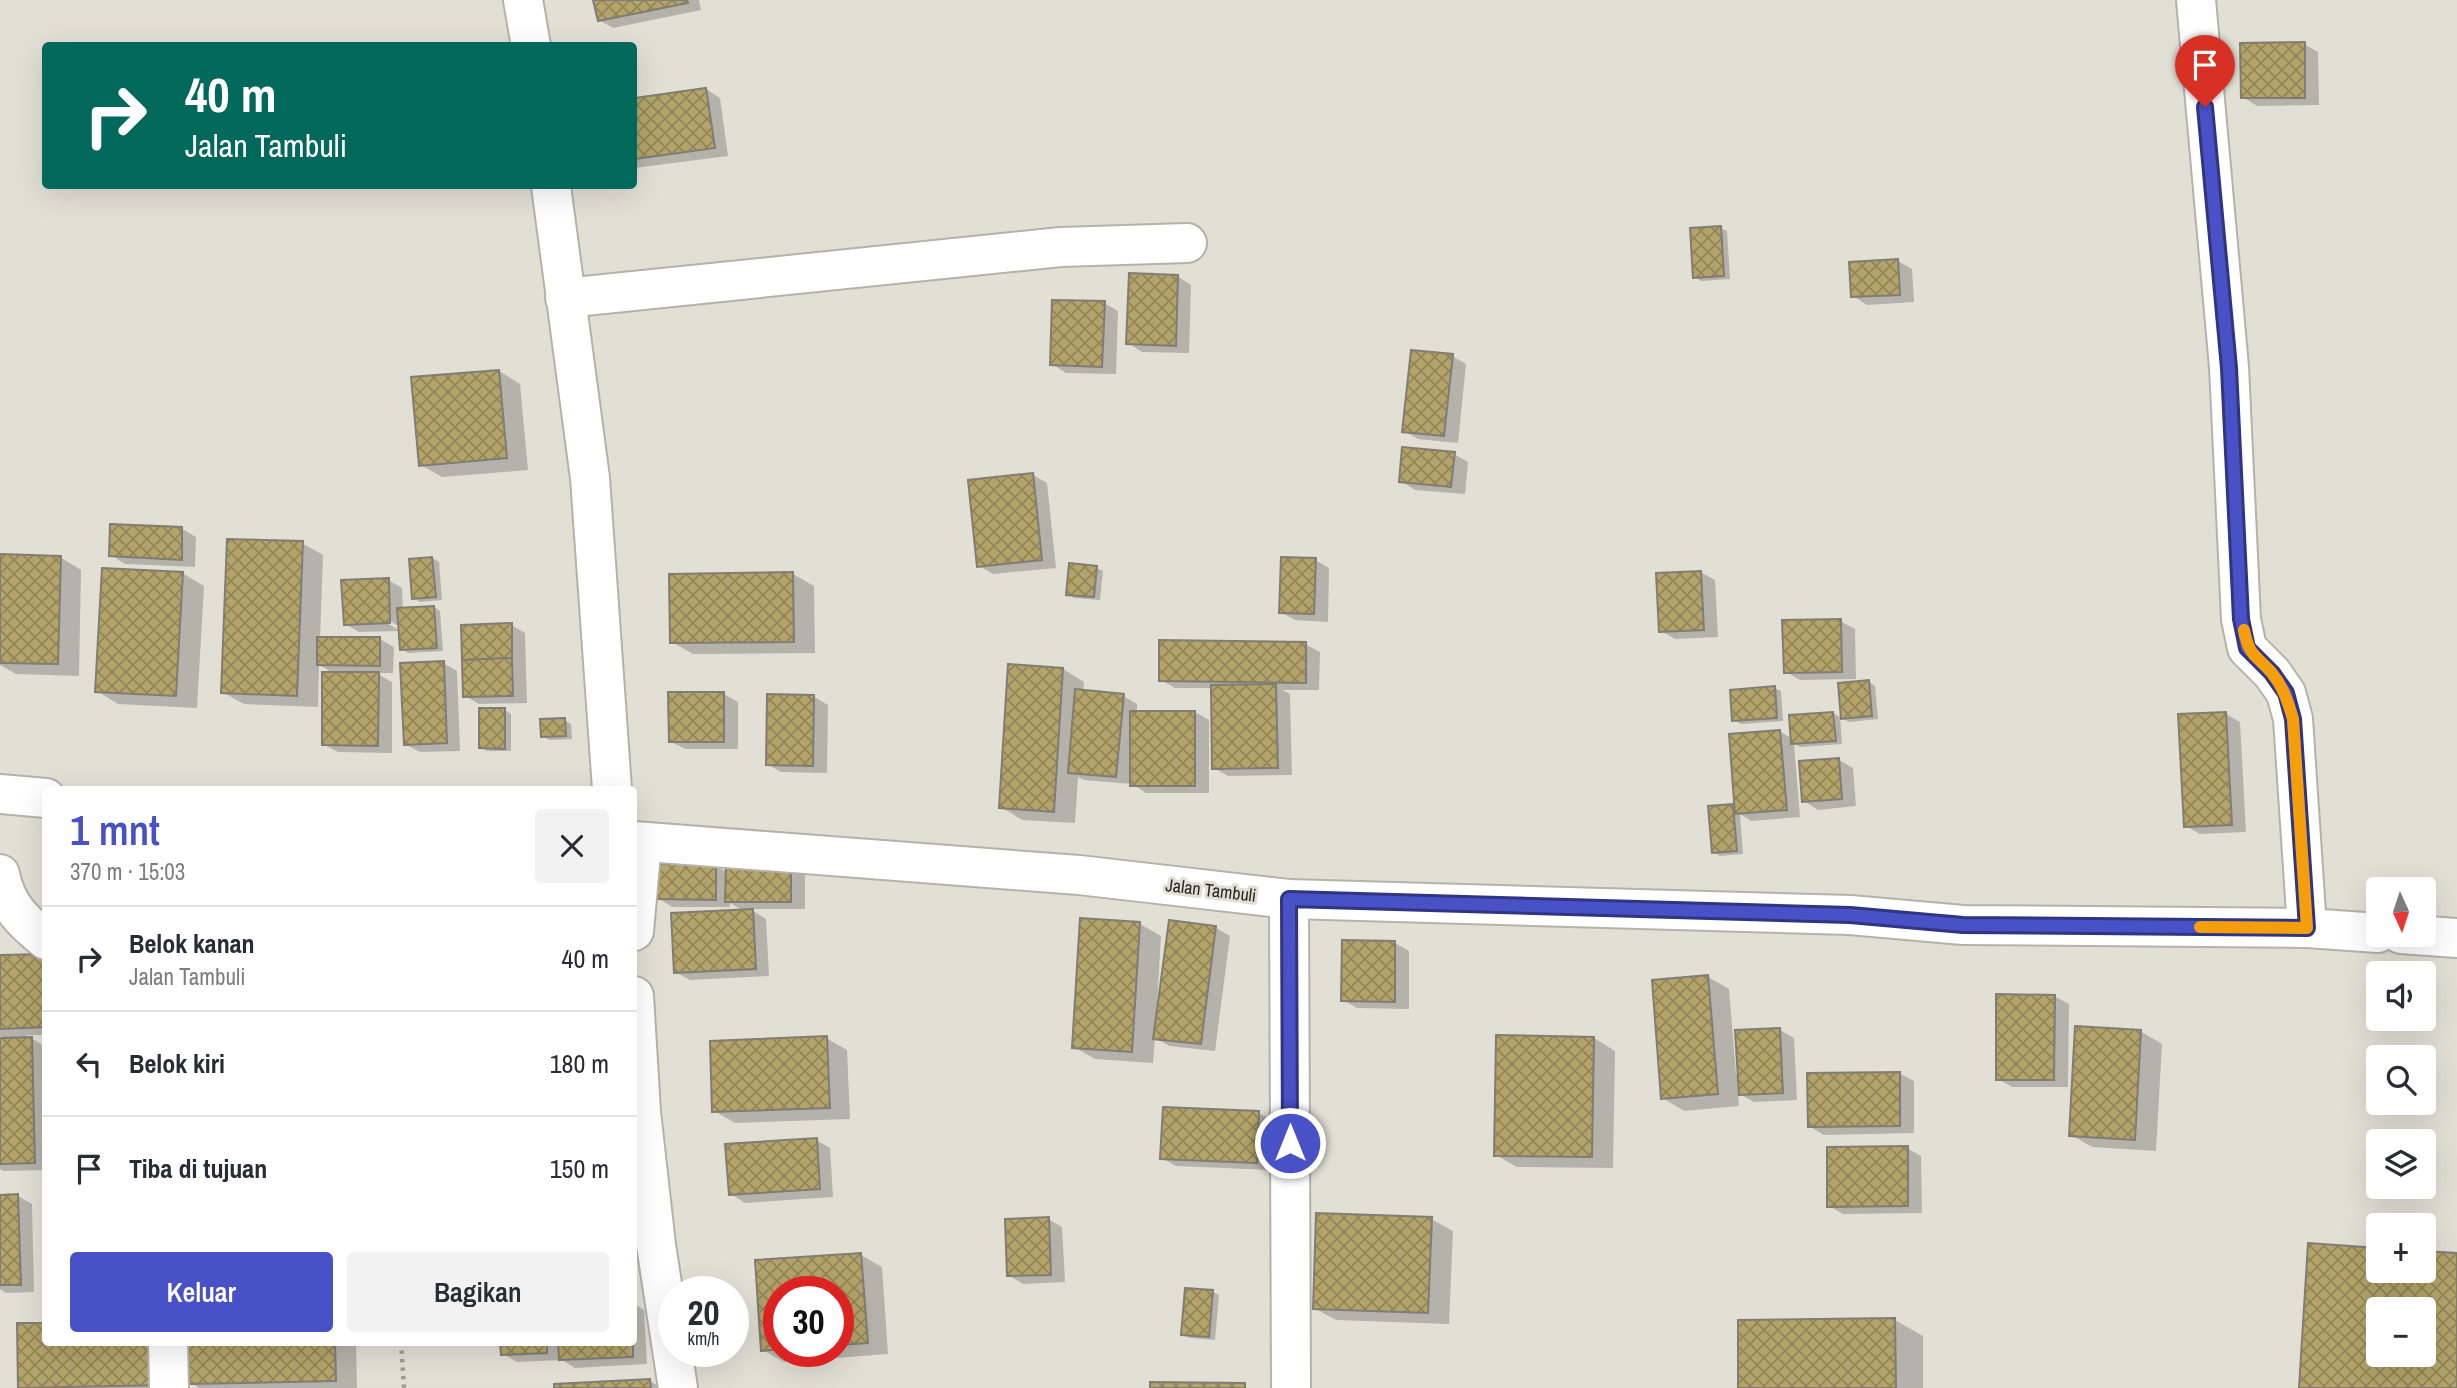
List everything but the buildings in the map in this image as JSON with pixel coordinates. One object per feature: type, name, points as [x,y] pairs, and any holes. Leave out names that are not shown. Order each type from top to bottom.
[{"type":"street","points":[[523,0],[530,42]]},
{"type":"street","points":[[2196,0],[2229,368],[2241,619],[2247,648],[2272,673],[2286,693],[2293,719],[2307,928]]},
{"type":"street","points":[[551,189],[590,478],[612,786]]},
{"type":"street","points":[[565,298],[1061,247],[1188,243]]},
{"type":"street","points":[[0,794],[42,797]]},
{"type":"street","points":[[637,864],[638,841]]},
{"type":"street","name":"Jalan Tambuli","points":[[638,841],[1079,875],[1289,899],[1850,915],[1963,925],[2307,928],[2366,932]]},
{"type":"street","points":[[0,874],[10,905],[21,920],[42,937]]},
{"type":"street","points":[[1289,899],[1291,1388]]},
{"type":"street","points":[[2436,937],[2457,939]]},
{"type":"street","points":[[637,1054],[640,1112],[656,1245],[678,1388]]},
{"type":"street","points":[[169,1346],[169,1388]]},
{"type":"path","points":[[401,1346],[404,1388]]},
{"type":"slow traffic","points":[[2200,927],[2307,928],[2293,719],[2286,693],[2272,673],[2247,648],[2244,630]]},
{"type":"route","points":[[1290,1143],[1289,899],[1850,915],[1963,925],[2307,928],[2293,719],[2286,693],[2272,673],[2247,648],[2241,619],[2229,368],[2205,107]]}]
